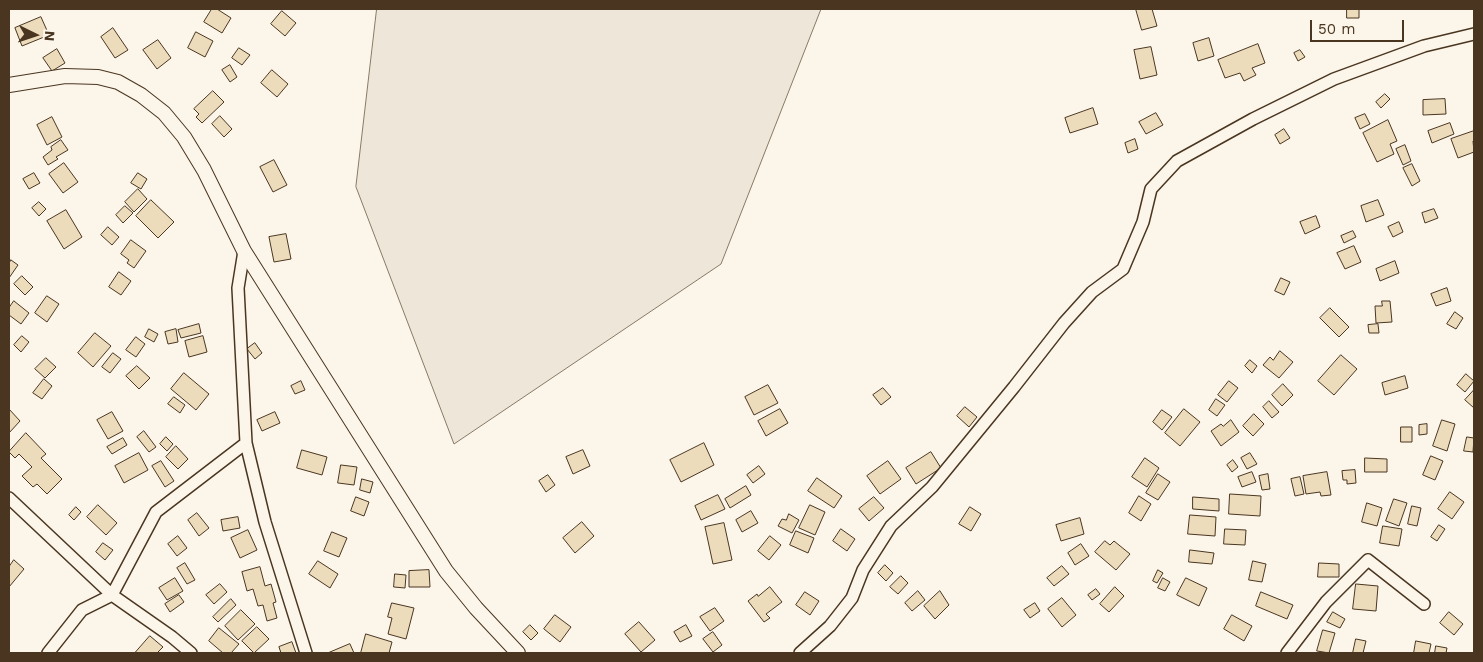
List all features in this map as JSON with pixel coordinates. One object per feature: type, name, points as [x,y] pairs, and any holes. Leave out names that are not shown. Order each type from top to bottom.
[{"type":"street","points":[[800,653],[830,626],[852,598],[863,570],[891,526],[932,487],[1069,317],[1092,292],[1123,269],[1143,222],[1151,189],[1177,161],[1253,119],[1334,79],[1424,46],[1474,34]]},
{"type":"street","points":[[9,86],[65,76],[98,77],[118,82],[141,95],[164,113],[184,136],[204,170],[244,250],[446,570],[476,608],[518,653]]},
{"type":"street","points":[[244,250],[238,288],[246,443],[265,522],[306,653]]},
{"type":"street","points":[[48,653],[82,610],[112,595],[156,512],[246,443]]},
{"type":"street","points":[[9,498],[112,595],[172,637],[191,653]]},
{"type":"street","points":[[1287,653],[1326,602],[1368,560],[1424,604]]},
{"type":"shaded area","points":[[377,9],[821,9],[721,264],[454,444],[356,187]]},
{"type":"building","points":[[212,9],[217,9],[231,18],[222,33],[204,22]]},
{"type":"building","points":[[1136,9],[1152,9],[1157,26],[1142,30]]},
{"type":"building","points":[[1347,9],[1359,9],[1359,18],[1347,18]]},
{"type":"building","points":[[282,11],[296,23],[285,36],[271,24]]},
{"type":"building","points":[[41,17],[49,35],[22,46],[15,28]]},
{"type":"building","points":[[113,28],[128,50],[115,58],[101,37]]},
{"type":"building","points":[[196,32],[213,41],[205,57],[188,48]]},
{"type":"building","points":[[1209,38],[1214,56],[1198,61],[1193,43]]},
{"type":"building","points":[[158,40],[171,58],[157,69],[143,50]]},
{"type":"building","points":[[1258,44],[1265,63],[1252,68],[1256,75],[1244,81],[1240,73],[1225,78],[1218,60]]},
{"type":"building","points":[[1151,47],[1157,75],[1140,79],[1134,50]]},
{"type":"building","points":[[239,48],[250,55],[242,65],[232,58]]},
{"type":"building","points":[[57,49],[65,63],[52,71],[43,58]]},
{"type":"building","points":[[1300,50],[1305,57],[1298,61],[1294,53]]},
{"type":"building","points":[[230,65],[237,77],[230,82],[222,70]]},
{"type":"building","points":[[272,70],[288,84],[277,97],[261,83]]},
{"type":"building","points":[[213,91],[224,102],[202,123],[196,117],[199,114],[194,109]]},
{"type":"building","points":[[1385,94],[1390,99],[1381,108],[1376,102]]},
{"type":"building","points":[[1445,99],[1446,114],[1423,115],[1423,100]]},
{"type":"building","points":[[1093,108],[1098,124],[1070,133],[1065,118]]},
{"type":"building","points":[[1156,113],[1163,125],[1146,134],[1139,122]]},
{"type":"building","points":[[1365,114],[1370,124],[1360,129],[1355,118]]},
{"type":"building","points":[[220,116],[232,129],[224,137],[212,124]]},
{"type":"building","points":[[52,117],[62,137],[47,145],[37,125]]},
{"type":"building","points":[[1388,120],[1397,141],[1390,144],[1394,154],[1377,162],[1363,133]]},
{"type":"building","points":[[1450,123],[1454,134],[1432,143],[1428,131]]},
{"type":"building","points":[[1284,129],[1290,138],[1280,144],[1275,135]]},
{"type":"building","points":[[1474,131],[1474,152],[1458,158],[1451,139]]},
{"type":"building","points":[[1135,139],[1138,149],[1128,153],[1125,143]]},
{"type":"building","points":[[61,140],[68,150],[56,157],[58,159],[48,165],[43,157],[52,150],[51,147]]},
{"type":"building","points":[[1405,145],[1411,161],[1403,165],[1396,149]]},
{"type":"building","points":[[274,160],[287,185],[273,192],[260,167]]},
{"type":"building","points":[[64,163],[78,182],[63,193],[49,174]]},
{"type":"building","points":[[1412,164],[1420,181],[1412,186],[1403,168]]},
{"type":"building","points":[[34,173],[40,183],[29,189],[23,179]]},
{"type":"building","points":[[138,173],[147,179],[141,189],[131,183]]},
{"type":"building","points":[[138,189],[147,199],[134,212],[125,202]]},
{"type":"building","points":[[151,200],[174,222],[158,238],[136,216]]},
{"type":"building","points":[[1378,200],[1384,215],[1366,222],[1361,206]]},
{"type":"building","points":[[39,202],[46,209],[39,216],[32,208]]},
{"type":"building","points":[[125,206],[133,213],[123,223],[116,215]]},
{"type":"building","points":[[1434,209],[1438,218],[1425,223],[1422,213]]},
{"type":"building","points":[[66,210],[82,237],[64,249],[47,221]]},
{"type":"building","points":[[1316,216],[1320,227],[1305,234],[1300,222]]},
{"type":"building","points":[[1399,222],[1403,232],[1393,237],[1388,227]]},
{"type":"building","points":[[108,227],[119,237],[112,245],[101,235]]},
{"type":"building","points":[[1353,231],[1356,237],[1344,243],[1341,236]]},
{"type":"building","points":[[286,234],[291,259],[274,262],[269,237]]},
{"type":"building","points":[[131,240],[146,251],[134,268],[127,263],[129,260],[121,254]]},
{"type":"building","points":[[1354,246],[1361,262],[1345,269],[1337,253]]},
{"type":"building","points":[[11,260],[18,265],[9,278],[9,264]]},
{"type":"building","points":[[1395,261],[1399,273],[1380,281],[1376,269]]},
{"type":"building","points":[[119,272],[131,281],[121,295],[109,287]]},
{"type":"building","points":[[22,276],[33,287],[25,295],[14,284]]},
{"type":"building","points":[[1281,278],[1290,282],[1284,295],[1275,291]]},
{"type":"building","points":[[1447,288],[1451,301],[1436,306],[1431,294]]},
{"type":"building","points":[[47,296],[59,304],[47,322],[35,313]]},
{"type":"building","points":[[14,301],[29,313],[21,324],[9,315],[9,308]]},
{"type":"building","points":[[1382,301],[1390,301],[1392,322],[1376,323],[1375,306],[1382,306]]},
{"type":"building","points":[[1330,308],[1349,327],[1339,337],[1320,318]]},
{"type":"building","points":[[1455,312],[1463,318],[1456,329],[1447,324]]},
{"type":"building","points":[[199,324],[201,333],[181,338],[178,330]]},
{"type":"building","points":[[1378,324],[1379,333],[1369,333],[1368,325]]},
{"type":"building","points":[[149,329],[158,334],[154,342],[145,337]]},
{"type":"building","points":[[176,329],[178,342],[168,344],[165,332]]},
{"type":"building","points":[[95,333],[111,346],[93,367],[78,353]]},
{"type":"building","points":[[22,336],[29,342],[21,352],[14,345]]},
{"type":"building","points":[[203,336],[207,352],[189,357],[185,341]]},
{"type":"building","points":[[136,337],[145,344],[136,357],[126,350]]},
{"type":"building","points":[[255,343],[262,353],[255,359],[247,349]]},
{"type":"building","points":[[1280,351],[1293,362],[1279,378],[1263,365],[1270,357],[1273,360]]},
{"type":"building","points":[[113,353],[121,359],[110,373],[102,367]]},
{"type":"building","points":[[1341,355],[1357,369],[1334,395],[1318,381]]},
{"type":"building","points":[[46,358],[56,367],[45,378],[35,369]]},
{"type":"building","points":[[1250,360],[1257,366],[1252,373],[1245,366]]},
{"type":"building","points":[[137,366],[150,378],[139,389],[126,376]]},
{"type":"building","points":[[184,373],[209,394],[196,410],[171,389]]},
{"type":"building","points":[[1466,374],[1474,381],[1465,392],[1457,385]]},
{"type":"building","points":[[1405,376],[1408,388],[1385,395],[1382,383]]},
{"type":"building","points":[[44,379],[52,386],[42,399],[33,393]]},
{"type":"building","points":[[301,381],[305,390],[295,394],[291,386]]},
{"type":"building","points":[[1229,381],[1238,388],[1227,402],[1218,395]]},
{"type":"building","points":[[1283,384],[1293,395],[1282,406],[1272,395]]},
{"type":"building","points":[[768,385],[778,403],[754,415],[745,397]]},
{"type":"building","points":[[883,388],[891,397],[881,405],[873,395]]},
{"type":"building","points":[[1474,390],[1474,408],[1465,400]]},
{"type":"building","points":[[174,397],[185,405],[180,413],[168,404]]},
{"type":"building","points":[[1216,399],[1225,405],[1217,416],[1209,410]]},
{"type":"building","points":[[1269,401],[1279,412],[1272,418],[1263,407]]},
{"type":"building","points":[[965,407],[977,417],[969,427],[957,416]]},
{"type":"building","points":[[9,409],[20,421],[9,433]]},
{"type":"building","points":[[780,409],[788,423],[766,436],[758,421]]},
{"type":"building","points":[[1184,409],[1200,422],[1180,446],[1165,433]]},
{"type":"building","points":[[1162,410],[1172,417],[1162,430],[1153,422]]},
{"type":"building","points":[[112,412],[123,431],[108,439],[97,420]]},
{"type":"building","points":[[275,412],[280,423],[262,431],[257,420]]},
{"type":"building","points":[[1254,414],[1264,424],[1253,436],[1243,426]]},
{"type":"building","points":[[1231,420],[1239,432],[1221,446],[1211,431]]},
{"type":"building","points":[[1442,420],[1455,424],[1447,451],[1433,446]]},
{"type":"building","points":[[1427,424],[1427,434],[1419,435],[1419,425]]},
{"type":"building","points":[[1401,427],[1412,427],[1412,442],[1401,442]]},
{"type":"building","points":[[144,431],[156,447],[149,452],[137,437]]},
{"type":"building","points":[[26,433],[46,454],[41,458],[62,479],[47,494],[37,484],[33,487],[22,476],[32,467],[19,454],[15,458],[9,452]]},
{"type":"building","points":[[166,437],[173,444],[167,451],[160,444]]},
{"type":"building","points":[[1467,437],[1474,438],[1473,452],[1464,451]]},
{"type":"building","points":[[123,438],[127,445],[112,454],[107,447]]},
{"type":"building","points":[[704,443],[714,465],[681,482],[670,460]]},
{"type":"building","points":[[176,446],[188,459],[178,469],[166,457]]},
{"type":"building","points":[[302,450],[327,457],[322,475],[297,468]]},
{"type":"building","points":[[583,450],[590,466],[573,474],[566,457]]},
{"type":"building","points":[[931,452],[941,468],[916,484],[906,468]]},
{"type":"building","points":[[139,453],[148,470],[124,483],[115,466]]},
{"type":"building","points":[[1250,453],[1257,464],[1247,469],[1241,458]]},
{"type":"building","points":[[1431,456],[1443,461],[1435,480],[1423,475]]},
{"type":"building","points":[[1145,458],[1159,468],[1147,487],[1132,477]]},
{"type":"building","points":[[1365,458],[1387,459],[1387,472],[1365,472]]},
{"type":"building","points":[[1233,460],[1238,467],[1232,472],[1227,465]]},
{"type":"building","points":[[161,461],[174,481],[165,487],[152,466]]},
{"type":"building","points":[[888,461],[901,479],[880,494],[867,476]]},
{"type":"building","points":[[341,465],[357,467],[354,485],[338,483]]},
{"type":"building","points":[[759,466],[765,474],[753,483],[747,475]]},
{"type":"building","points":[[1355,470],[1356,483],[1347,484],[1347,480],[1343,480],[1342,471]]},
{"type":"building","points":[[1252,472],[1256,482],[1242,487],[1238,477]]},
{"type":"building","points":[[1327,472],[1331,495],[1321,496],[1320,492],[1306,494],[1303,476]]},
{"type":"building","points":[[1158,474],[1170,482],[1158,500],[1146,493]]},
{"type":"building","points":[[1268,474],[1270,489],[1262,490],[1259,476]]},
{"type":"building","points":[[548,475],[555,485],[546,492],[539,481]]},
{"type":"building","points":[[1300,477],[1304,494],[1295,496],[1291,479]]},
{"type":"building","points":[[817,478],[842,496],[834,508],[808,491]]},
{"type":"building","points":[[362,479],[373,482],[370,493],[360,490]]},
{"type":"building","points":[[746,486],[751,495],[730,508],[725,499]]},
{"type":"building","points":[[1450,492],[1464,502],[1452,519],[1438,509]]},
{"type":"building","points":[[1230,494],[1261,496],[1260,516],[1229,514]]},
{"type":"building","points":[[718,495],[725,509],[701,520],[695,506]]},
{"type":"building","points":[[1139,496],[1151,504],[1141,521],[1129,513]]},
{"type":"building","points":[[356,497],[369,502],[364,516],[351,511]]},
{"type":"building","points":[[874,497],[884,508],[869,521],[859,509]]},
{"type":"building","points":[[1193,497],[1219,499],[1219,511],[1193,509]]},
{"type":"building","points":[[1394,499],[1407,503],[1399,526],[1386,521]]},
{"type":"building","points":[[1367,503],[1382,508],[1377,526],[1362,522]]},
{"type":"building","points":[[98,505],[117,523],[106,535],[87,517]]},
{"type":"building","points":[[810,505],[825,512],[815,535],[799,528]]},
{"type":"building","points":[[1412,506],[1421,508],[1417,526],[1408,524]]},
{"type":"building","points":[[76,507],[81,512],[74,520],[69,515]]},
{"type":"building","points":[[970,507],[981,514],[971,531],[959,524]]},
{"type":"building","points":[[751,511],[758,523],[742,532],[736,520]]},
{"type":"building","points":[[197,513],[209,528],[199,536],[188,520]]},
{"type":"building","points":[[789,514],[799,520],[792,533],[778,526],[782,519],[786,520]]},
{"type":"building","points":[[1190,515],[1216,517],[1215,536],[1188,534]]},
{"type":"building","points":[[238,517],[240,528],[223,531],[221,520]]},
{"type":"building","points":[[1080,518],[1084,534],[1061,541],[1056,525]]},
{"type":"building","points":[[582,522],[594,536],[575,553],[563,538]]},
{"type":"building","points":[[724,523],[732,560],[713,564],[705,527]]},
{"type":"building","points":[[1439,525],[1445,529],[1437,541],[1431,537]]},
{"type":"building","points":[[1383,526],[1402,529],[1399,546],[1380,543]]},
{"type":"building","points":[[841,529],[855,539],[847,551],[833,541]]},
{"type":"building","points":[[1225,529],[1246,530],[1245,545],[1224,544]]},
{"type":"building","points":[[248,530],[257,550],[240,558],[231,538]]},
{"type":"building","points":[[796,531],[814,538],[808,553],[790,545]]},
{"type":"building","points":[[332,532],[347,538],[339,557],[324,551]]},
{"type":"building","points":[[178,536],[187,548],[177,556],[168,544]]},
{"type":"building","points":[[770,536],[781,545],[769,560],[758,551]]},
{"type":"building","points":[[1105,541],[1110,545],[1114,541],[1130,554],[1116,570],[1095,552]]},
{"type":"building","points":[[103,543],[113,550],[105,560],[96,552]]},
{"type":"building","points":[[1081,544],[1089,556],[1075,565],[1068,553]]},
{"type":"building","points":[[1190,550],[1214,553],[1212,564],[1189,562]]},
{"type":"building","points":[[14,560],[24,569],[9,587],[9,567]]},
{"type":"building","points":[[318,561],[338,574],[330,588],[309,574]]},
{"type":"building","points":[[1253,561],[1266,564],[1262,582],[1249,580]]},
{"type":"building","points":[[185,563],[195,580],[187,584],[177,568]]},
{"type":"building","points":[[1319,563],[1339,564],[1339,577],[1318,577]]},
{"type":"building","points":[[885,565],[893,573],[886,581],[878,573]]},
{"type":"building","points":[[1062,566],[1069,574],[1054,586],[1047,578]]},
{"type":"building","points":[[260,567],[265,586],[271,584],[276,602],[273,603],[277,618],[267,621],[263,605],[258,606],[253,589],[247,591],[242,572]]},
{"type":"building","points":[[429,570],[430,587],[409,587],[409,571]]},
{"type":"building","points":[[1158,570],[1163,573],[1157,583],[1153,581]]},
{"type":"building","points":[[395,574],[406,575],[405,588],[394,587]]},
{"type":"building","points":[[901,576],[908,583],[898,594],[890,587]]},
{"type":"building","points":[[175,578],[183,591],[167,600],[159,588]]},
{"type":"building","points":[[1163,578],[1170,582],[1165,591],[1158,588]]},
{"type":"building","points":[[1186,578],[1207,588],[1199,606],[1177,595]]},
{"type":"building","points":[[220,584],[227,592],[214,604],[206,595]]},
{"type":"building","points":[[1356,584],[1378,586],[1376,611],[1353,609]]},
{"type":"building","points":[[770,587],[782,602],[766,614],[770,618],[764,622],[748,601]]},
{"type":"building","points":[[1115,587],[1124,596],[1109,612],[1100,604]]},
{"type":"building","points":[[1096,589],[1100,594],[1092,600],[1088,595]]},
{"type":"building","points":[[918,591],[925,600],[912,611],[905,603]]},
{"type":"building","points":[[940,591],[949,605],[935,619],[924,606]]},
{"type":"building","points":[[805,592],[819,601],[810,615],[796,605]]},
{"type":"building","points":[[1261,592],[1293,605],[1287,619],[1256,606]]},
{"type":"building","points":[[179,595],[184,602],[170,612],[165,604]]},
{"type":"building","points":[[1062,598],[1076,615],[1062,627],[1048,609]]},
{"type":"building","points":[[231,599],[236,605],[218,622],[213,617]]},
{"type":"building","points":[[392,603],[414,608],[406,639],[388,634],[392,618],[388,617]]},
{"type":"building","points":[[1035,603],[1040,611],[1030,618],[1024,610]]},
{"type":"building","points":[[715,608],[724,621],[710,631],[700,617]]},
{"type":"building","points":[[241,610],[255,624],[238,640],[225,626]]},
{"type":"building","points":[[1333,612],[1345,619],[1340,628],[1327,622]]},
{"type":"building","points":[[1449,612],[1463,624],[1454,635],[1440,623]]},
{"type":"building","points":[[555,615],[571,627],[560,642],[544,629]]},
{"type":"building","points":[[1232,615],[1252,626],[1244,641],[1224,629]]},
{"type":"building","points":[[639,622],[655,640],[641,652],[625,634]]},
{"type":"building","points":[[530,625],[538,633],[531,640],[523,632]]},
{"type":"building","points":[[686,625],[692,636],[680,642],[674,632]]},
{"type":"building","points":[[257,627],[269,639],[254,653],[242,641]]},
{"type":"building","points":[[219,628],[239,644],[231,653],[223,653],[209,641]]},
{"type":"building","points":[[1323,630],[1335,633],[1329,653],[1317,651]]},
{"type":"building","points":[[713,632],[722,645],[713,652],[703,639]]},
{"type":"building","points":[[366,634],[392,642],[389,653],[361,653]]},
{"type":"building","points":[[150,636],[163,647],[157,653],[135,653]]},
{"type":"building","points":[[1356,639],[1366,641],[1363,653],[1353,653]]},
{"type":"building","points":[[1416,641],[1431,644],[1429,653],[1414,653]]},
{"type":"building","points":[[292,642],[296,653],[281,653],[279,647]]},
{"type":"building","points":[[350,644],[354,653],[328,653]]},
{"type":"building","points":[[1436,646],[1447,648],[1446,653],[1435,653]]}]
